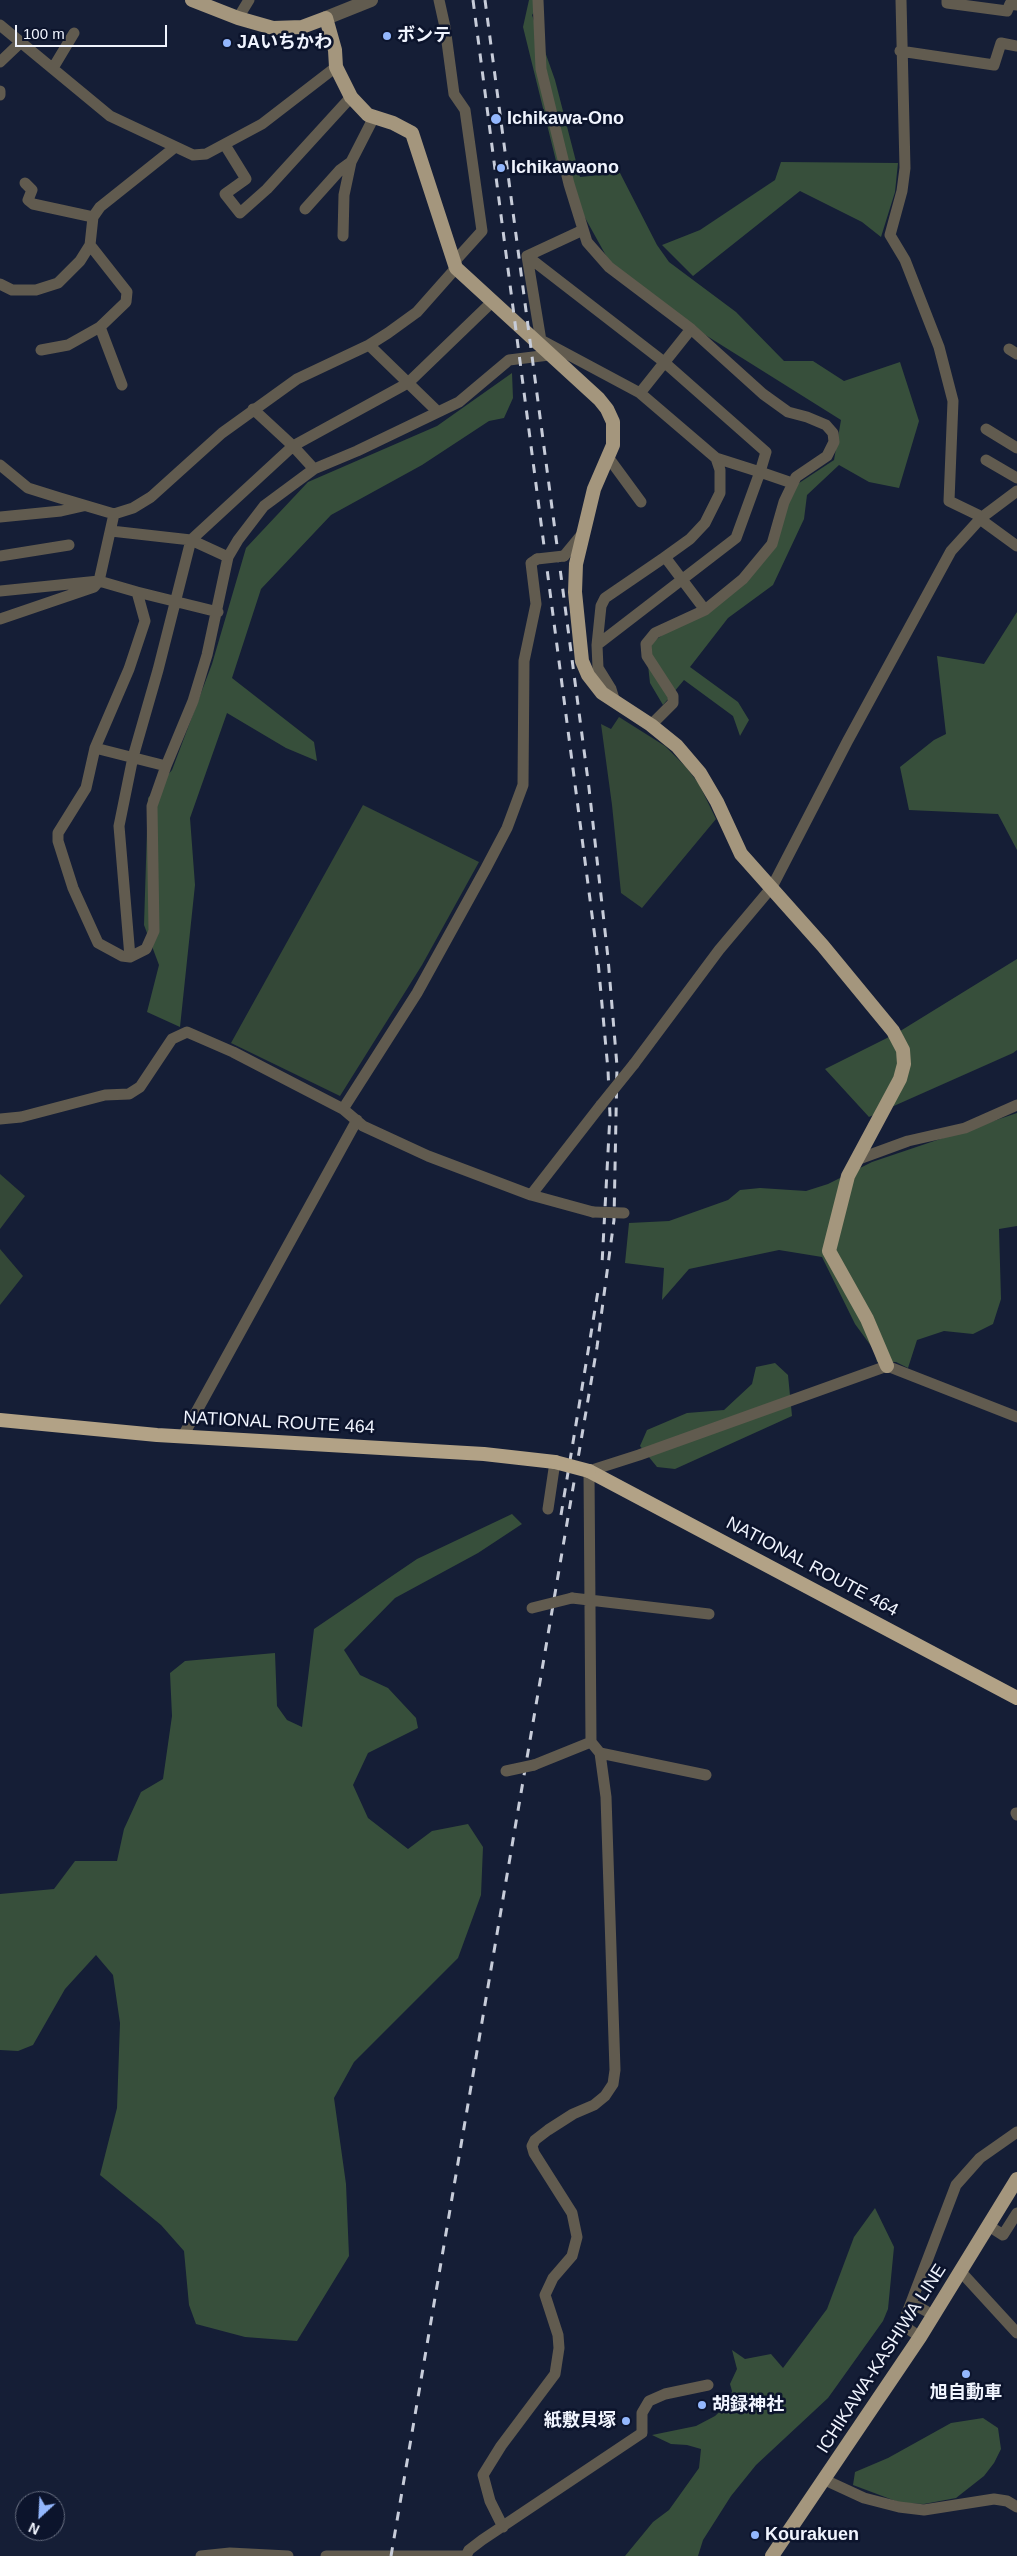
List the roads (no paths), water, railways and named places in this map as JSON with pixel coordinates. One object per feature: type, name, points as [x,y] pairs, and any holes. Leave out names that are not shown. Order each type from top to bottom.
[{"type":"highway","name":"NATIONAL ROUTE 464","points":[[0,1420],[184,1436],[492,1455],[555,1462],[589,1471],[1017,1698]]},
{"type":"main road","points":[[194,0],[238,18],[273,28],[302,26],[326,18],[335,50],[336,67],[351,97],[361,109],[374,117],[393,123],[412,133],[455,265],[492,302],[544,347],[607,408],[613,422],[614,436],[608,457],[594,489],[576,564],[575,592],[582,661],[596,687],[615,702],[651,725],[677,746],[700,773],[717,802],[741,854],[772,887],[893,1031],[902,1046],[904,1064],[900,1080],[848,1176],[829,1251],[867,1319],[887,1366]]},
{"type":"main road","name":"ICHIKAWA-KASHIWA LINE","points":[[772,2556],[825,2480],[962,2273],[1017,2179]]},
{"type":"street","points":[[238,18],[249,0]]},
{"type":"street","points":[[326,18],[369,0]]},
{"type":"street","points":[[0,465],[28,488],[82,506],[114,514],[133,508],[151,497],[222,433],[253,409],[313,370],[370,345],[417,312],[482,231],[465,110],[454,94],[445,27],[438,0]]},
{"type":"street","points":[[538,0],[541,69],[569,184],[587,242],[610,267],[690,329],[776,403],[788,412],[807,416],[826,425],[833,433],[834,442],[827,456],[796,477],[792,483],[772,544],[743,580],[705,610],[654,633],[646,644],[646,656],[673,696],[673,703],[651,725]]},
{"type":"street","points":[[901,0],[900,51],[905,127],[905,168],[902,191],[890,235],[905,260],[939,347],[953,401],[949,501],[981,518],[1017,546]]},
{"type":"street","points":[[947,0],[947,3],[1007,11],[1010,4],[1017,5]]},
{"type":"street","points":[[0,25],[53,68],[95,106],[110,116],[192,155],[206,154],[262,124],[336,67]]},
{"type":"street","points":[[53,68],[74,33]]},
{"type":"street","points":[[0,62],[20,43]]},
{"type":"street","points":[[900,51],[994,65],[1001,43],[1017,46]]},
{"type":"street","points":[[225,145],[246,179],[226,194],[240,213],[274,182],[351,97]]},
{"type":"street","points":[[343,236],[344,195],[351,162],[374,117]]},
{"type":"street","points":[[0,284],[12,290],[36,290],[58,282],[80,261],[90,245],[93,217],[100,207],[174,148]]},
{"type":"street","points":[[305,209],[340,170],[351,162]]},
{"type":"street","points":[[25,184],[32,190],[28,200],[33,204],[93,217]]},
{"type":"street","points":[[528,256],[583,230]]},
{"type":"street","points":[[42,350],[68,346],[100,327],[126,302],[127,292],[90,245]]},
{"type":"street","points":[[528,256],[544,347]]},
{"type":"street","points":[[528,256],[664,362],[766,452],[736,538],[597,645]]},
{"type":"street","points":[[130,957],[119,826],[133,757],[191,540],[293,446],[408,383],[492,302]]},
{"type":"street","points":[[100,327],[122,385]]},
{"type":"street","points":[[640,393],[690,329]]},
{"type":"street","points":[[370,345],[438,412]]},
{"type":"street","points":[[137,592],[145,622],[129,669],[95,748],[86,788],[58,833],[58,841],[73,888],[98,943],[122,956],[130,957],[146,949],[154,931],[152,806],[166,766],[193,701],[218,612],[228,558],[238,540],[264,506],[314,469],[358,451],[459,402],[510,360],[544,347],[640,393],[716,458],[792,483]]},
{"type":"street","points":[[253,409],[293,446],[314,469]]},
{"type":"street","points":[[986,429],[1017,448]]},
{"type":"street","points":[[608,457],[642,502]]},
{"type":"street","points":[[615,702],[611,689],[598,668],[597,645],[601,606],[605,598],[690,539],[705,523],[716,504],[721,482],[716,458]]},
{"type":"street","points":[[986,460],[1017,478]]},
{"type":"street","points":[[531,1195],[634,1064],[719,950],[772,887],[847,742],[951,551],[981,518],[1017,491]]},
{"type":"street","points":[[0,517],[61,511],[82,506]]},
{"type":"street","points":[[0,620],[80,593],[94,586],[99,581],[114,514]]},
{"type":"street","points":[[111,530],[191,540],[228,558]]},
{"type":"street","points":[[343,1109],[417,993],[507,828],[523,784],[524,661],[536,604],[531,562],[564,556],[583,533]]},
{"type":"street","points":[[0,556],[68,545]]},
{"type":"street","points":[[665,557],[705,610]]},
{"type":"street","points":[[0,591],[99,581],[218,612]]},
{"type":"street","points":[[95,748],[166,766]]},
{"type":"street","points":[[0,1119],[21,1117],[105,1095],[129,1094],[140,1087],[172,1039],[187,1032],[233,1052],[343,1109],[363,1126],[428,1156],[531,1195],[593,1212],[624,1213]]},
{"type":"street","points":[[856,1160],[908,1141],[965,1128],[1017,1105]]},
{"type":"street","points":[[184,1436],[357,1120]]},
{"type":"street","points":[[503,2527],[490,2501],[483,2476],[501,2446],[555,2374],[559,2348],[558,2334],[544,2295],[553,2278],[572,2256],[577,2237],[572,2213],[534,2153],[532,2146],[535,2140],[548,2130],[573,2114],[594,2106],[605,2096],[613,2084],[615,2070],[608,1907],[610,1857],[606,1797],[600,1753],[592,1742],[589,1471],[887,1366],[1017,1417]]},
{"type":"street","points":[[548,1509],[555,1462]]},
{"type":"street","points":[[532,1608],[572,1598],[709,1614]]},
{"type":"street","points":[[506,1771],[534,1765],[592,1742]]},
{"type":"street","points":[[600,1753],[706,1775]]},
{"type":"street","points":[[920,2337],[905,2325],[911,2303],[956,2185],[980,2158],[1017,2132]]},
{"type":"street","points":[[990,2226],[1003,2235],[1017,2214]]},
{"type":"street","points":[[962,2273],[1017,2333]]},
{"type":"street","points":[[911,2303],[926,2311]]},
{"type":"street","points":[[326,2556],[466,2556],[469,2550],[642,2432],[642,2413],[648,2401],[665,2394],[708,2385]]},
{"type":"street","points":[[825,2480],[864,2498],[899,2507],[924,2510],[994,2498],[1008,2501],[1017,2506]]},
{"type":"street","points":[[201,2556],[288,2556]]},
{"type":"railway","points":[[473,0],[598,961],[608,1070],[610,1115],[602,1264]]},
{"type":"railway","points":[[391,2556],[597,1347],[614,1220],[617,1066],[608,958],[589,788],[485,0]]},
{"type":"railway","points":[[561,1515],[598,1291]]},
{"type":"place","name":"ボンテ","points":[[387,36]]},
{"type":"place","name":"JAいちかわ","points":[[227,43]]},
{"type":"place","name":"Ichikawa-Ono","points":[[496,119]]},
{"type":"place","name":"Ichikawaono","points":[[501,168]]},
{"type":"place","name":"旭自動車","points":[[966,2374]]},
{"type":"place","name":"胡録神社","points":[[702,2405]]},
{"type":"place","name":"紙敷貝塚","points":[[626,2421]]},
{"type":"place","name":"Kourakuen","points":[[755,2535]]}]
